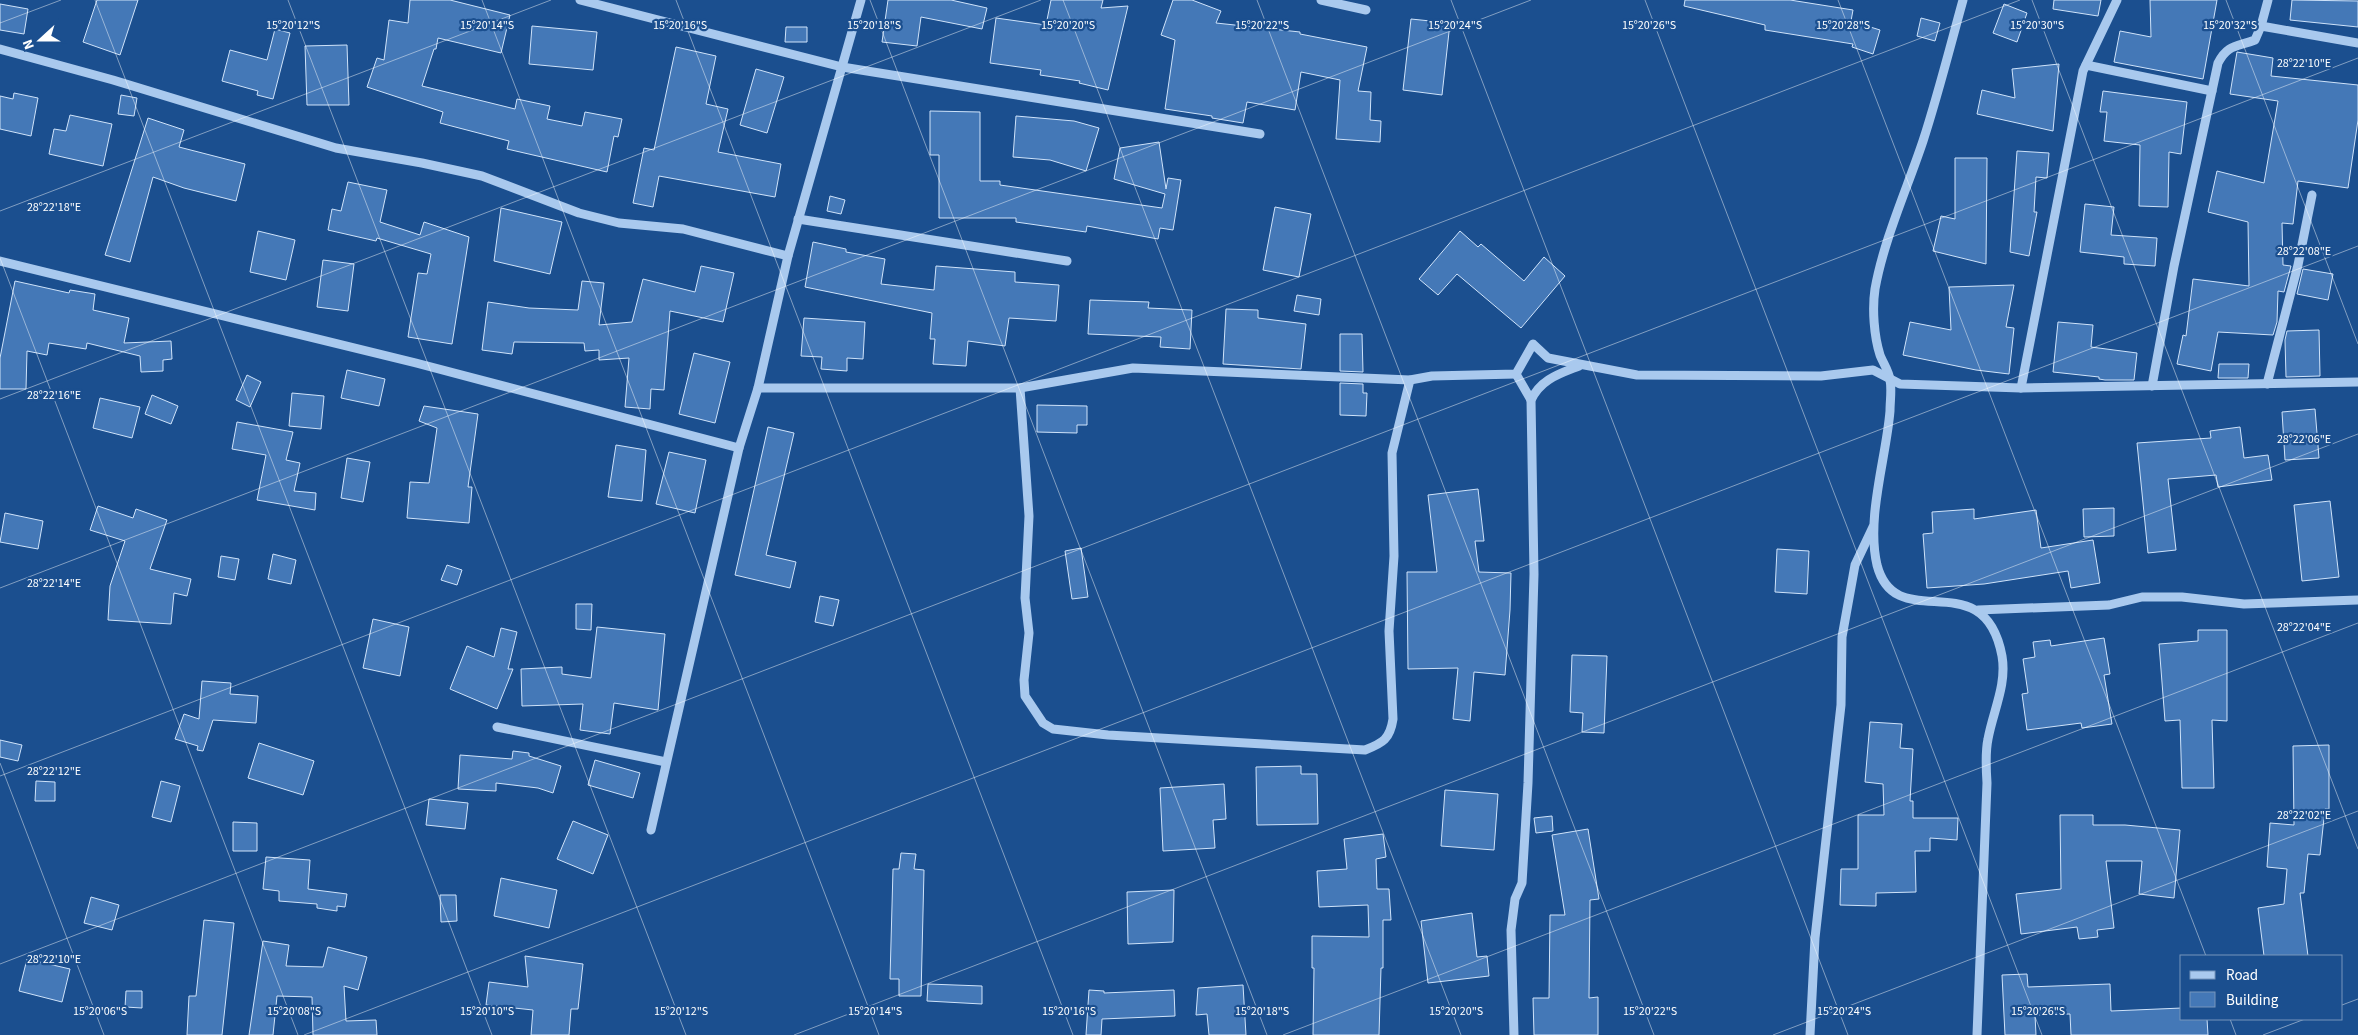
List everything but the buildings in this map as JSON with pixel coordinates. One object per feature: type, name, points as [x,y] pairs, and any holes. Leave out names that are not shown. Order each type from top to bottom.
[{"type":"street","points":[[580,0],[842,67],[1260,134]]},
{"type":"street","points":[[651,830],[739,448],[758,388],[798,219],[861,0]]},
{"type":"street","points":[[1321,0],[1366,10]]},
{"type":"street","points":[[1963,0],[1924,137],[1882,260],[1875,291],[1875,325],[1878,344],[1890,379],[1890,411],[1874,525],[1877,564],[1884,583],[1895,594],[1909,600],[1961,603],[1978,610],[2109,605],[2142,597],[2182,597],[2244,604],[2358,600]]},
{"type":"street","points":[[2021,388],[2078,97],[2086,65],[2117,0]]},
{"type":"street","points":[[2152,386],[2174,266],[2218,62],[2224,52],[2254,40],[2261,26],[2268,0]]},
{"type":"street","points":[[2261,26],[2358,43]]},
{"type":"street","points":[[0,49],[113,80],[336,148],[482,176],[579,213],[619,223],[683,229],[788,256]]},
{"type":"street","points":[[2086,65],[2212,91]]},
{"type":"street","points":[[2267,384],[2298,265],[2312,195]]},
{"type":"street","points":[[798,219],[1068,261]]},
{"type":"street","points":[[0,261],[416,363],[739,448]]},
{"type":"street","points":[[1516,374],[1533,344],[1548,358],[1580,366],[1602,367],[1638,375],[1821,376],[1873,370],[1900,384],[1926,387],[2021,388],[2358,382]]},
{"type":"street","points":[[1514,1035],[1511,930],[1515,898],[1522,883],[1528,784],[1534,574],[1531,400],[1536,389],[1545,380],[1580,366]]},
{"type":"street","points":[[758,388],[796,386],[1020,388],[1133,368],[1410,380],[1432,376],[1516,374]]},
{"type":"street","points":[[1516,374],[1531,400]]},
{"type":"street","points":[[1020,388],[1029,516],[1025,598],[1029,633],[1024,680],[1026,696],[1043,723],[1053,729],[1108,735],[1365,750],[1385,740],[1391,732],[1389,631],[1394,556],[1392,453],[1410,380]]},
{"type":"street","points":[[1810,1035],[1815,938],[1841,705],[1842,637],[1854,565],[1874,525]]},
{"type":"street","points":[[1977,1035],[1986,783],[1985,760],[1988,738],[1998,706],[2004,670],[2002,655],[1992,629],[1978,610]]},
{"type":"street","points":[[497,727],[666,762]]}]
